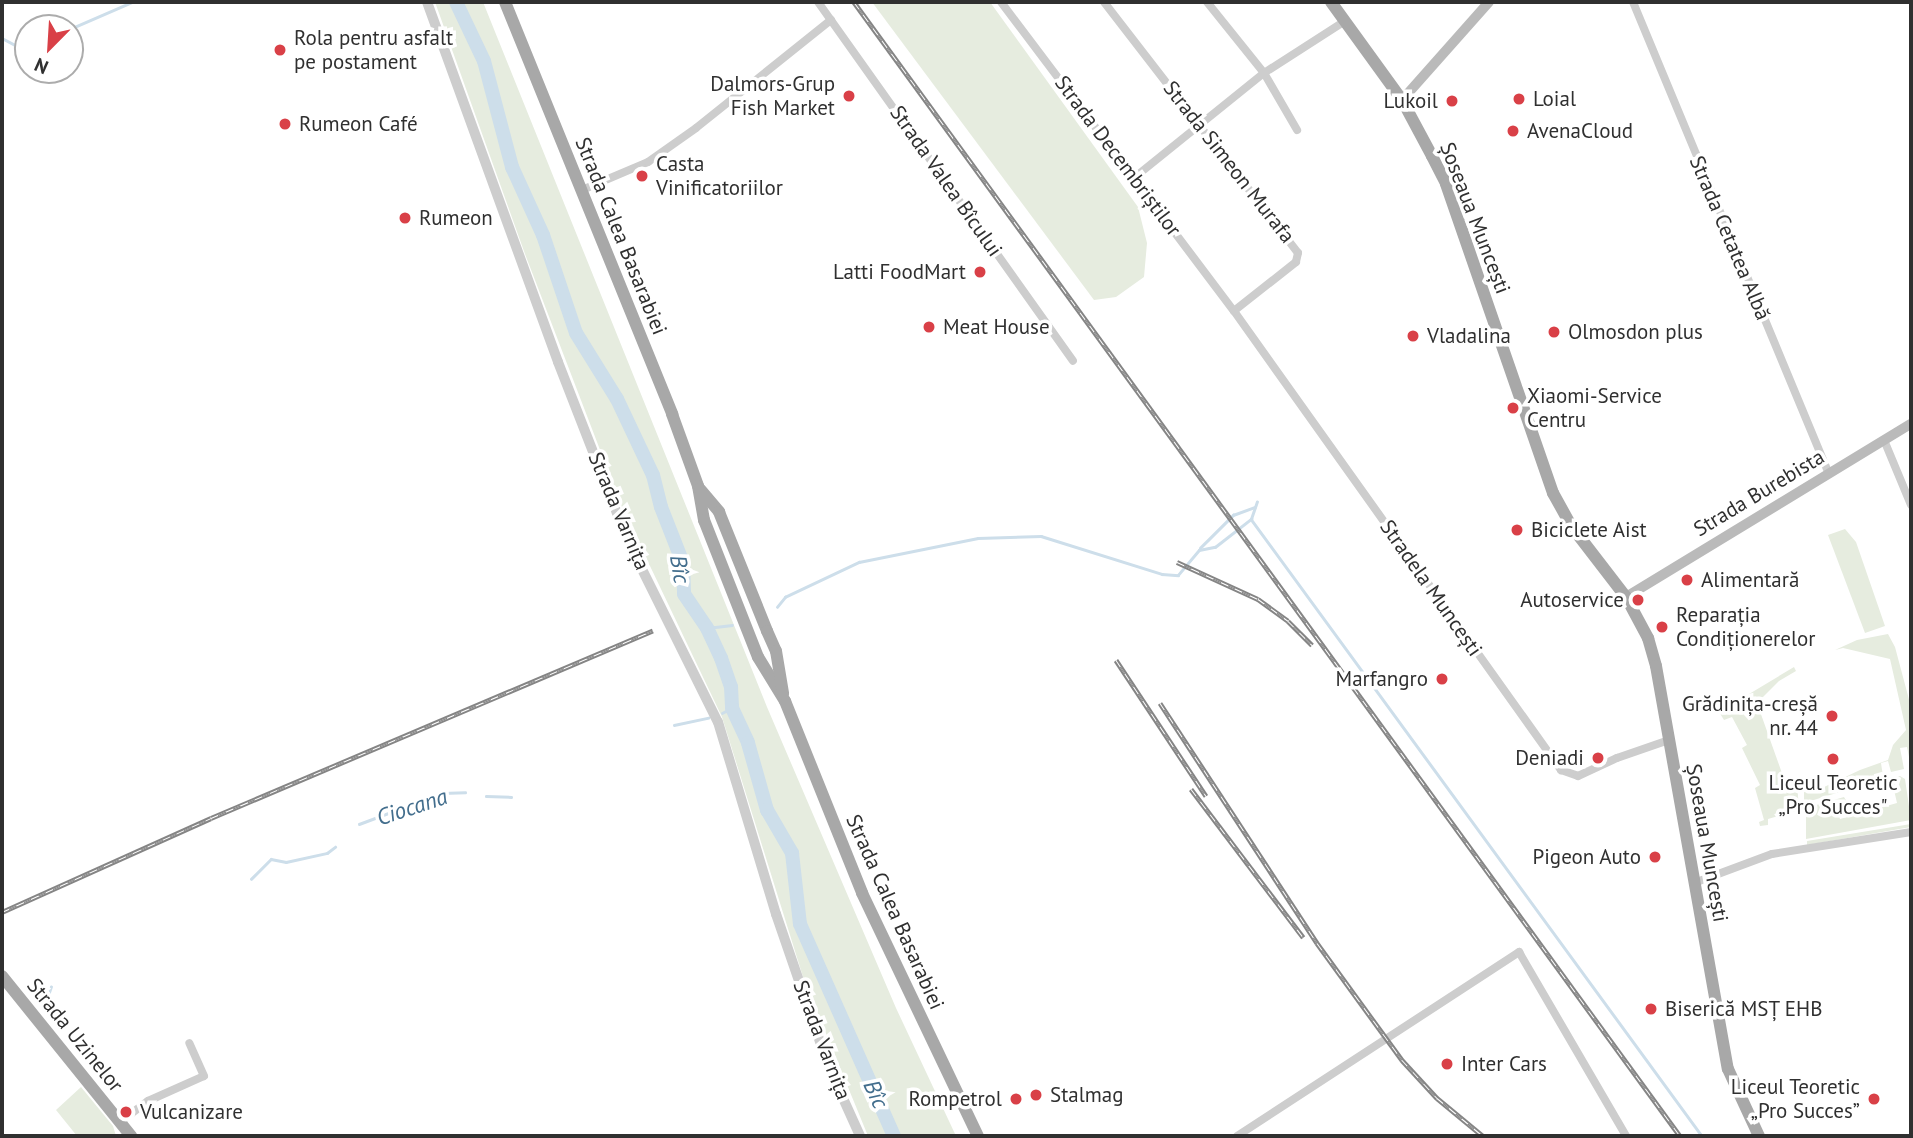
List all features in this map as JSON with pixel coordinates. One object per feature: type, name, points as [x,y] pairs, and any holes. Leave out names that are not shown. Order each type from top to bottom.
[{"type":"main road","name":"Strada Calea Basarabiei","points":[[505,2],[698,486],[704,520],[758,657],[785,701],[862,893],[978,1136]]},
{"type":"main road","name":"Șoseaua Muncești","points":[[1331,2],[1402,100],[1446,184],[1553,493],[1572,527],[1626,597],[1652,650],[1728,1069],[1759,1136]]},
{"type":"main road","points":[[1402,100],[1489,2]]},
{"type":"main road","name":"Strada Burebista","points":[[1626,597],[1911,424]]},
{"type":"main road","name":"Strada Calea Basarabiei","points":[[698,486],[719,512],[776,651],[785,701]]},
{"type":"main road","points":[[715,550],[723,543],[732,545]]},
{"type":"main road","points":[[758,657],[776,651]]},
{"type":"main road","name":"Strada Uzinelor","points":[[2,976],[131,1136]]},
{"type":"main road","name":"Strada Uzinelor","points":[[118,1120],[122,1136]]},
{"type":"street","name":"Strada Varnița","points":[[427,2],[558,362],[628,539],[718,722],[745,822],[780,927],[828,1065],[860,1136]]},
{"type":"street","name":"Strada Valea Bîcului","points":[[818,2],[1073,361]]},
{"type":"street","name":"Strada Decembriștilor","points":[[1001,2],[1234,311]]},
{"type":"street","name":"Strada Simeon Murafa","points":[[1104,2],[1298,253],[1296,262],[1234,311]]},
{"type":"street","points":[[1207,2],[1264,73],[1297,130]]},
{"type":"street","name":"Strada Cetatea Albă","points":[[1633,2],[1829,474]]},
{"type":"street","points":[[582,190],[648,162],[696,128],[831,20]]},
{"type":"street","points":[[1135,177],[1264,73],[1345,21]]},
{"type":"street","name":"Stradela Muncești","points":[[1234,311],[1562,770],[1569,775],[1578,776],[1617,758],[1669,740]]},
{"type":"street","points":[[1884,440],[1911,505]]},
{"type":"street","points":[[1694,883],[1772,854],[1911,832]]},
{"type":"street","points":[[1237,1136],[1519,952],[1626,1136]]},
{"type":"street","points":[[118,1120],[148,1101],[204,1076],[189,1043]]},
{"type":"shaded area","points":[[435,2],[483,2],[767,707],[896,1008],[956,1136],[868,1136],[804,980],[722,717],[650,566],[638,549],[525,254]]},
{"type":"shaded area","points":[[872,2],[990,2],[1138,207],[1147,243],[1144,277],[1116,297],[1094,300]]},
{"type":"shaded area","points":[[1845,529],[1856,542],[1885,626],[1865,633],[1828,535]]},
{"type":"shaded area","points":[[1888,634],[1895,647],[1911,707],[1911,767],[1907,747],[1900,748],[1904,769],[1891,772],[1888,761],[1881,763],[1883,776],[1853,787],[1851,782],[1841,785],[1843,791],[1804,803],[1804,783],[1822,788],[1888,760],[1893,745],[1906,730],[1890,659],[1843,648],[1835,650],[1857,640]]},
{"type":"shaded area","points":[[1794,667],[1796,671],[1779,681],[1757,703],[1783,776],[1797,782],[1799,810],[1768,819],[1768,825],[1760,826],[1759,822],[1764,820],[1755,788],[1760,785],[1742,748],[1747,745],[1732,717],[1724,720],[1719,712]]},
{"type":"shaded area","points":[[1900,776],[1905,779],[1911,820],[1806,839],[1806,808],[1844,797],[1847,802],[1836,806],[1840,819],[1897,803],[1894,790],[1885,792],[1882,781]]},
{"type":"shaded area","points":[[1911,824],[1911,827],[1807,845],[1807,841]]},
{"type":"shaded area","points":[[81,1087],[113,1126],[116,1136],[77,1136],[56,1110]]},
{"type":"waterway","points":[[84,23],[132,2]]},
{"type":"waterway","name":"Bîc","points":[[456,2],[484,61],[512,167],[543,235],[576,333],[617,399],[653,475],[661,507],[683,563],[684,594],[707,628],[721,658],[731,687],[732,708],[748,743],[767,810],[792,853],[800,924],[894,1136]]},
{"type":"waterway","points":[[2,38],[14,44]]},
{"type":"waterway","points":[[1251,519],[1257,502]]},
{"type":"waterway","points":[[1200,548],[1233,515],[1255,507]]},
{"type":"waterway","points":[[777,607],[785,597],[859,562],[978,538],[1041,536],[1162,574],[1178,575],[1199,550],[1215,547],[1251,519],[1702,1136]]},
{"type":"waterway","points":[[707,628],[732,625]]},
{"type":"waterway","name":"Ciocana","points":[[722,713],[732,708]]},
{"type":"waterway","name":"Ciocana","points":[[674,725],[708,718]]},
{"type":"waterway","name":"Ciocana","points":[[359,824],[442,793],[465,792]]},
{"type":"waterway","name":"Ciocana","points":[[486,796],[511,797]]},
{"type":"waterway","name":"Ciocana","points":[[251,879],[271,859],[286,862],[327,853],[335,847]]},
{"type":"waterway","name":"Ciocana","points":[[45,1004],[51,987]]},
{"type":"railway","points":[[854,2],[1680,1136]]},
{"type":"railway","points":[[1177,562],[1258,599],[1288,621],[1312,645]]},
{"type":"railway","points":[[2,912],[211,818],[653,630]]},
{"type":"railway","points":[[1116,660],[1206,796]]},
{"type":"railway","points":[[1160,703],[1317,943],[1402,1060],[1437,1098],[1483,1136]]},
{"type":"railway","points":[[1191,789],[1303,937]]},
{"type":"place","name":"Rola pentru asfalt pe postament","points":[[280,50]]},
{"type":"place","name":"Dalmors-Grup Fish Market","points":[[849,96]]},
{"type":"place","name":"Loial","points":[[1519,99]]},
{"type":"place","name":"Lukoil","points":[[1452,101]]},
{"type":"place","name":"Rumeon Café","points":[[285,124]]},
{"type":"place","name":"AvenaCloud","points":[[1513,131]]},
{"type":"place","name":"Casta Vinificatoriilor","points":[[642,176]]},
{"type":"place","name":"Rumeon","points":[[405,218]]},
{"type":"place","name":"Latti FoodMart","points":[[980,272]]},
{"type":"place","name":"Meat House","points":[[929,327]]},
{"type":"place","name":"Olmosdon plus","points":[[1554,332]]},
{"type":"place","name":"Vladalina","points":[[1413,336]]},
{"type":"place","name":"Xiaomi-Service Centru","points":[[1513,408]]},
{"type":"place","name":"Biciclete Aist","points":[[1517,530]]},
{"type":"place","name":"Alimentară","points":[[1687,580]]},
{"type":"place","name":"Autoservice","points":[[1638,600]]},
{"type":"place","name":"Reparația Condiționerelor","points":[[1662,627]]},
{"type":"place","name":"Marfangro","points":[[1442,679]]},
{"type":"place","name":"Grădinița-creșă nr. 44","points":[[1832,716]]},
{"type":"place","name":"Deniadi","points":[[1598,758]]},
{"type":"place","name":"Liceul Teoretic „Pro Succes\"","points":[[1833,759]]},
{"type":"place","name":"Pigeon Auto","points":[[1655,857]]},
{"type":"place","name":"Biserică MSȚ EHB","points":[[1651,1009]]},
{"type":"place","name":"Inter Cars","points":[[1447,1064]]},
{"type":"place","name":"Stalmag","points":[[1036,1095]]},
{"type":"place","name":"Rompetrol","points":[[1016,1099]]},
{"type":"place","name":"Liceul Teoretic „Pro Succes”","points":[[1874,1099]]},
{"type":"place","name":"Vulcanizare","points":[[126,1112]]}]
